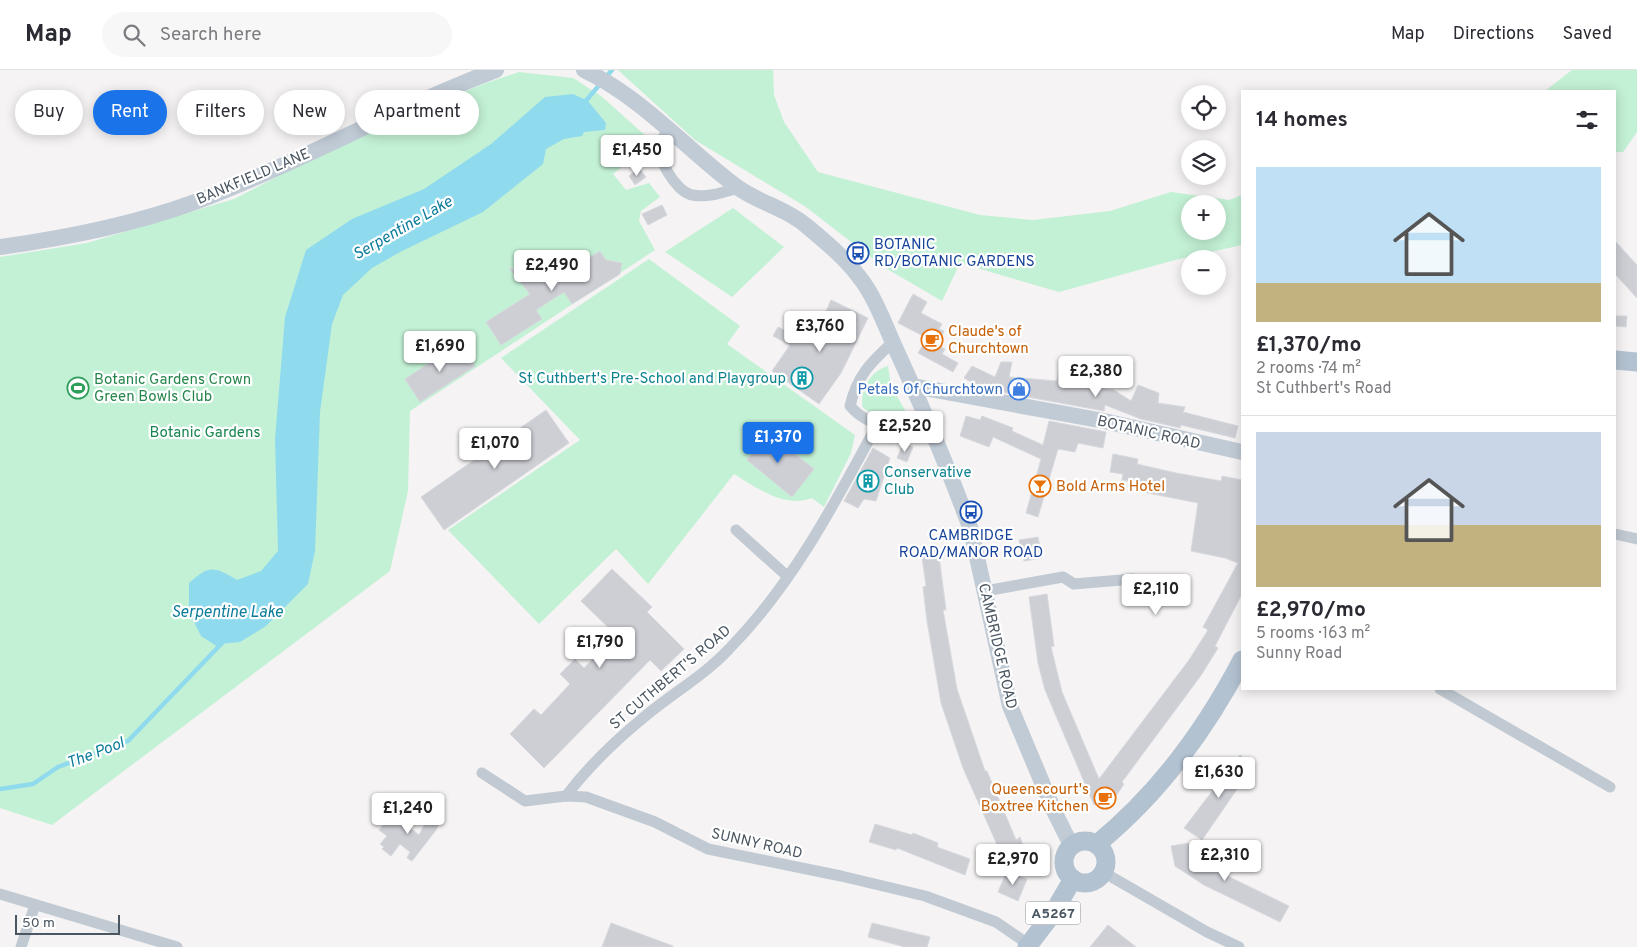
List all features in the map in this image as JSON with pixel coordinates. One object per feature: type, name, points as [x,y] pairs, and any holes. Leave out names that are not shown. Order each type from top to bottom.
[{"type":"main road","name":"BANKFIELD LANE","points":[[0,247],[65,237],[132,222],[195,202],[496,70]]},
{"type":"main road","points":[[589,72],[617,89],[670,130],[738,188],[801,222],[844,260],[868,290],[913,386]]},
{"type":"main road","points":[[1616,360],[1637,362]]},
{"type":"main road","name":"CAMBRIDGE ROAD","points":[[913,386],[946,462],[971,530],[1010,706],[1054,811],[1071,845]]},
{"type":"main road","name":"BOTANIC ROAD","points":[[913,386],[1104,421],[1241,452]]},
{"type":"main road","points":[[1097,844],[1125,822],[1178,759],[1225,692],[1241,662]]},
{"type":"main road","points":[[1071,845],[1084,840],[1097,844],[1102,849],[1106,860],[1103,872]]},
{"type":"main road","name":"A5267","points":[[1071,845],[1064,856],[1064,862],[1065,869],[1073,879],[1079,882],[1093,881],[1103,872]]},
{"type":"main road","name":"A5267","points":[[1028,946],[1053,913],[1073,879]]},
{"type":"street","points":[[670,130],[662,139],[660,148],[670,177],[683,191],[691,195],[702,196],[719,194],[738,188]]},
{"type":"street","points":[[892,342],[874,360],[854,386],[850,406],[859,417],[877,425],[899,430],[929,425]]},
{"type":"street","name":"ST CUTHBERT'S ROAD","points":[[566,796],[585,771],[643,718],[728,651],[758,618],[832,508],[877,425]]},
{"type":"street","points":[[736,530],[787,576]]},
{"type":"street","points":[[1616,534],[1637,539]]},
{"type":"street","points":[[985,591],[1063,577],[1074,584],[1133,579]]},
{"type":"street","points":[[1442,690],[1610,787]]},
{"type":"street","name":"SUNNY ROAD","points":[[482,773],[525,801],[566,796],[586,797],[655,822],[708,849],[841,876],[924,896],[996,922],[1028,946]]},
{"type":"street","points":[[1103,872],[1207,932],[1238,947]]},
{"type":"street","points":[[0,894],[177,947]]},
{"type":"street","points":[[21,947],[35,905]]},
{"type":"green space","points":[[618,70],[773,70],[774,95],[784,122],[818,172],[980,215],[1033,220],[1110,211],[1171,192],[1193,195],[1181,195],[1181,240],[1226,240],[1226,200],[1241,195],[1241,245],[1220,250],[1181,250],[1181,259],[1059,292],[960,263],[942,301],[882,266],[806,207],[695,140]]},
{"type":"green space","points":[[1572,70],[1637,70],[1637,132],[1623,152],[1616,152],[1616,90],[1546,90]]},
{"type":"green space","name":"Botanic Gardens","points":[[519,72],[573,78],[601,96],[647,137],[647,148],[613,174],[626,190],[649,183],[660,197],[641,211],[639,221],[655,250],[410,411],[408,491],[390,571],[52,825],[0,808],[0,257],[87,243],[234,199],[358,135],[479,135],[479,90],[468,90]]},
{"type":"green space","points":[[733,208],[784,247],[732,297],[665,252]]},
{"type":"green space","points":[[649,259],[740,326],[727,344],[855,435],[851,453],[824,507],[812,498],[802,501],[781,499],[751,485],[734,474],[648,584],[616,549],[539,624],[448,530],[580,440],[501,358]]},
{"type":"green space","points":[[888,366],[891,386],[905,410],[901,421],[886,419],[863,408],[863,395],[867,383],[876,372]]},
{"type":"water","name":"Serpentine Lake","points":[[573,94],[588,101],[606,123],[605,130],[584,132],[582,136],[564,139],[546,149],[543,164],[483,212],[402,251],[372,268],[343,295],[332,324],[320,412],[315,551],[308,584],[266,626],[240,642],[219,644],[218,647],[201,636],[189,612],[189,583],[207,570],[223,572],[237,580],[261,571],[278,551],[275,439],[285,317],[306,250],[352,219],[424,189],[491,144],[545,97]]},
{"type":"building","points":[[639,168],[646,177],[635,185],[629,176]]},
{"type":"building","points":[[662,205],[667,215],[648,225],[642,214]]},
{"type":"building","points":[[1616,242],[1637,265],[1637,298],[1616,275]]},
{"type":"building","points":[[600,251],[606,260],[622,263],[620,274],[572,304],[564,292],[536,310],[542,319],[501,345],[486,322],[530,294],[509,268],[530,275],[548,263],[552,269],[566,260],[572,269]]},
{"type":"building","points":[[913,294],[927,302],[921,313],[942,324],[939,329],[944,331],[937,345],[945,349],[942,354],[958,363],[953,372],[918,353],[925,337],[898,323]]},
{"type":"building","points":[[831,300],[868,318],[841,373],[819,404],[772,371],[790,345],[773,336],[778,327],[815,345],[827,320],[823,318]]},
{"type":"building","points":[[1616,316],[1627,316],[1626,327],[1616,326]]},
{"type":"building","points":[[460,343],[475,366],[420,402],[405,379]]},
{"type":"building","points":[[1001,362],[1012,362],[1009,377],[1057,381],[1059,368],[1073,369],[1072,378],[1087,379],[1085,386],[1114,390],[1131,401],[1138,385],[1159,393],[1158,403],[1185,407],[1183,412],[1238,426],[1235,438],[1181,425],[1180,428],[1141,419],[1105,405],[1104,411],[984,389],[964,378],[972,366],[995,377]]},
{"type":"building","points":[[546,410],[569,443],[444,530],[421,497]]},
{"type":"building","name":"Bold Arms Hotel","points":[[966,416],[980,420],[982,416],[1013,428],[1012,431],[1043,445],[1049,421],[1106,432],[1103,448],[1078,443],[1075,452],[1058,449],[1038,517],[1026,513],[1041,459],[993,437],[989,447],[960,436]]},
{"type":"building","points":[[754,433],[769,445],[775,438],[814,469],[792,497],[747,460],[752,453],[743,446]]},
{"type":"building","points":[[903,443],[913,447],[907,462],[897,458]]},
{"type":"building","name":"Conservative Club","points":[[873,448],[890,458],[876,501],[864,499],[858,508],[844,501]]},
{"type":"building","points":[[1113,454],[1138,459],[1137,464],[1176,473],[1221,481],[1222,476],[1241,480],[1241,596],[1215,646],[1218,648],[1202,674],[1122,782],[1124,784],[1112,802],[1094,805],[1045,690],[1038,663],[1029,597],[1047,594],[1054,646],[1051,647],[1062,692],[1099,779],[1189,660],[1208,630],[1203,627],[1238,563],[1225,558],[1191,551],[1198,503],[1138,491],[1139,483],[1122,480],[1123,474],[1110,472]]},
{"type":"building","points":[[1038,537],[1042,558],[1024,561],[1019,540]]},
{"type":"building","points":[[938,548],[946,610],[943,610],[957,689],[985,771],[987,771],[1016,840],[1020,837],[1028,860],[1008,867],[1011,859],[999,864],[995,851],[999,849],[963,768],[941,703],[927,621],[923,587],[926,586],[921,550]]},
{"type":"building","points":[[612,569],[652,607],[647,612],[684,649],[661,671],[650,660],[544,768],[510,734],[534,709],[541,715],[570,684],[560,674],[575,659],[584,668],[616,635],[581,601]]},
{"type":"building","points":[[1240,755],[1253,766],[1202,840],[1184,828]]},
{"type":"building","points":[[432,810],[443,816],[436,830],[412,861],[407,858],[410,852],[400,844],[391,856],[382,849],[384,847],[380,844],[387,836],[379,830],[387,820],[389,822],[394,815],[419,835]]},
{"type":"building","points":[[875,824],[912,835],[913,833],[938,843],[937,847],[970,859],[965,875],[897,848],[896,850],[869,842]]},
{"type":"building","points":[[1201,841],[1194,851],[1206,859],[1203,864],[1289,906],[1280,922],[1204,885],[1175,866],[1171,846]]},
{"type":"building","points":[[1007,871],[1027,879],[1018,901],[998,892]]},
{"type":"building","points":[[611,923],[673,946],[673,947],[602,947]]},
{"type":"building","points":[[872,923],[930,937],[927,947],[905,947],[868,937]]},
{"type":"building","points":[[1108,925],[1136,947],[1090,947]]},
{"type":"waterway","name":"The Pool","points":[[606,77],[612,70]]},
{"type":"waterway","name":"The Pool","points":[[584,103],[601,83]]},
{"type":"waterway","name":"The Pool","points":[[0,789],[33,784],[58,767],[128,741],[225,640]]},
{"type":"place","name":"BOTANIC RD/BOTANIC GARDENS","points":[[858,253]]},
{"type":"place","name":"Claude's of Churchtown","points":[[932,340]]},
{"type":"place","name":"St Cuthbert's Pre-School and Playgroup","points":[[802,378]]},
{"type":"place","name":"Botanic Gardens Crown Green Bowls Club","points":[[78,388]]},
{"type":"place","name":"Petals Of Churchtown","points":[[1019,389]]},
{"type":"place","name":"Conservative Club","points":[[868,481]]},
{"type":"place","name":"Bold Arms Hotel","points":[[1040,486]]},
{"type":"place","name":"CAMBRIDGE ROAD/MANOR ROAD","points":[[971,512]]},
{"type":"place","name":"Queenscourt's Boxtree Kitchen","points":[[1105,798]]}]
